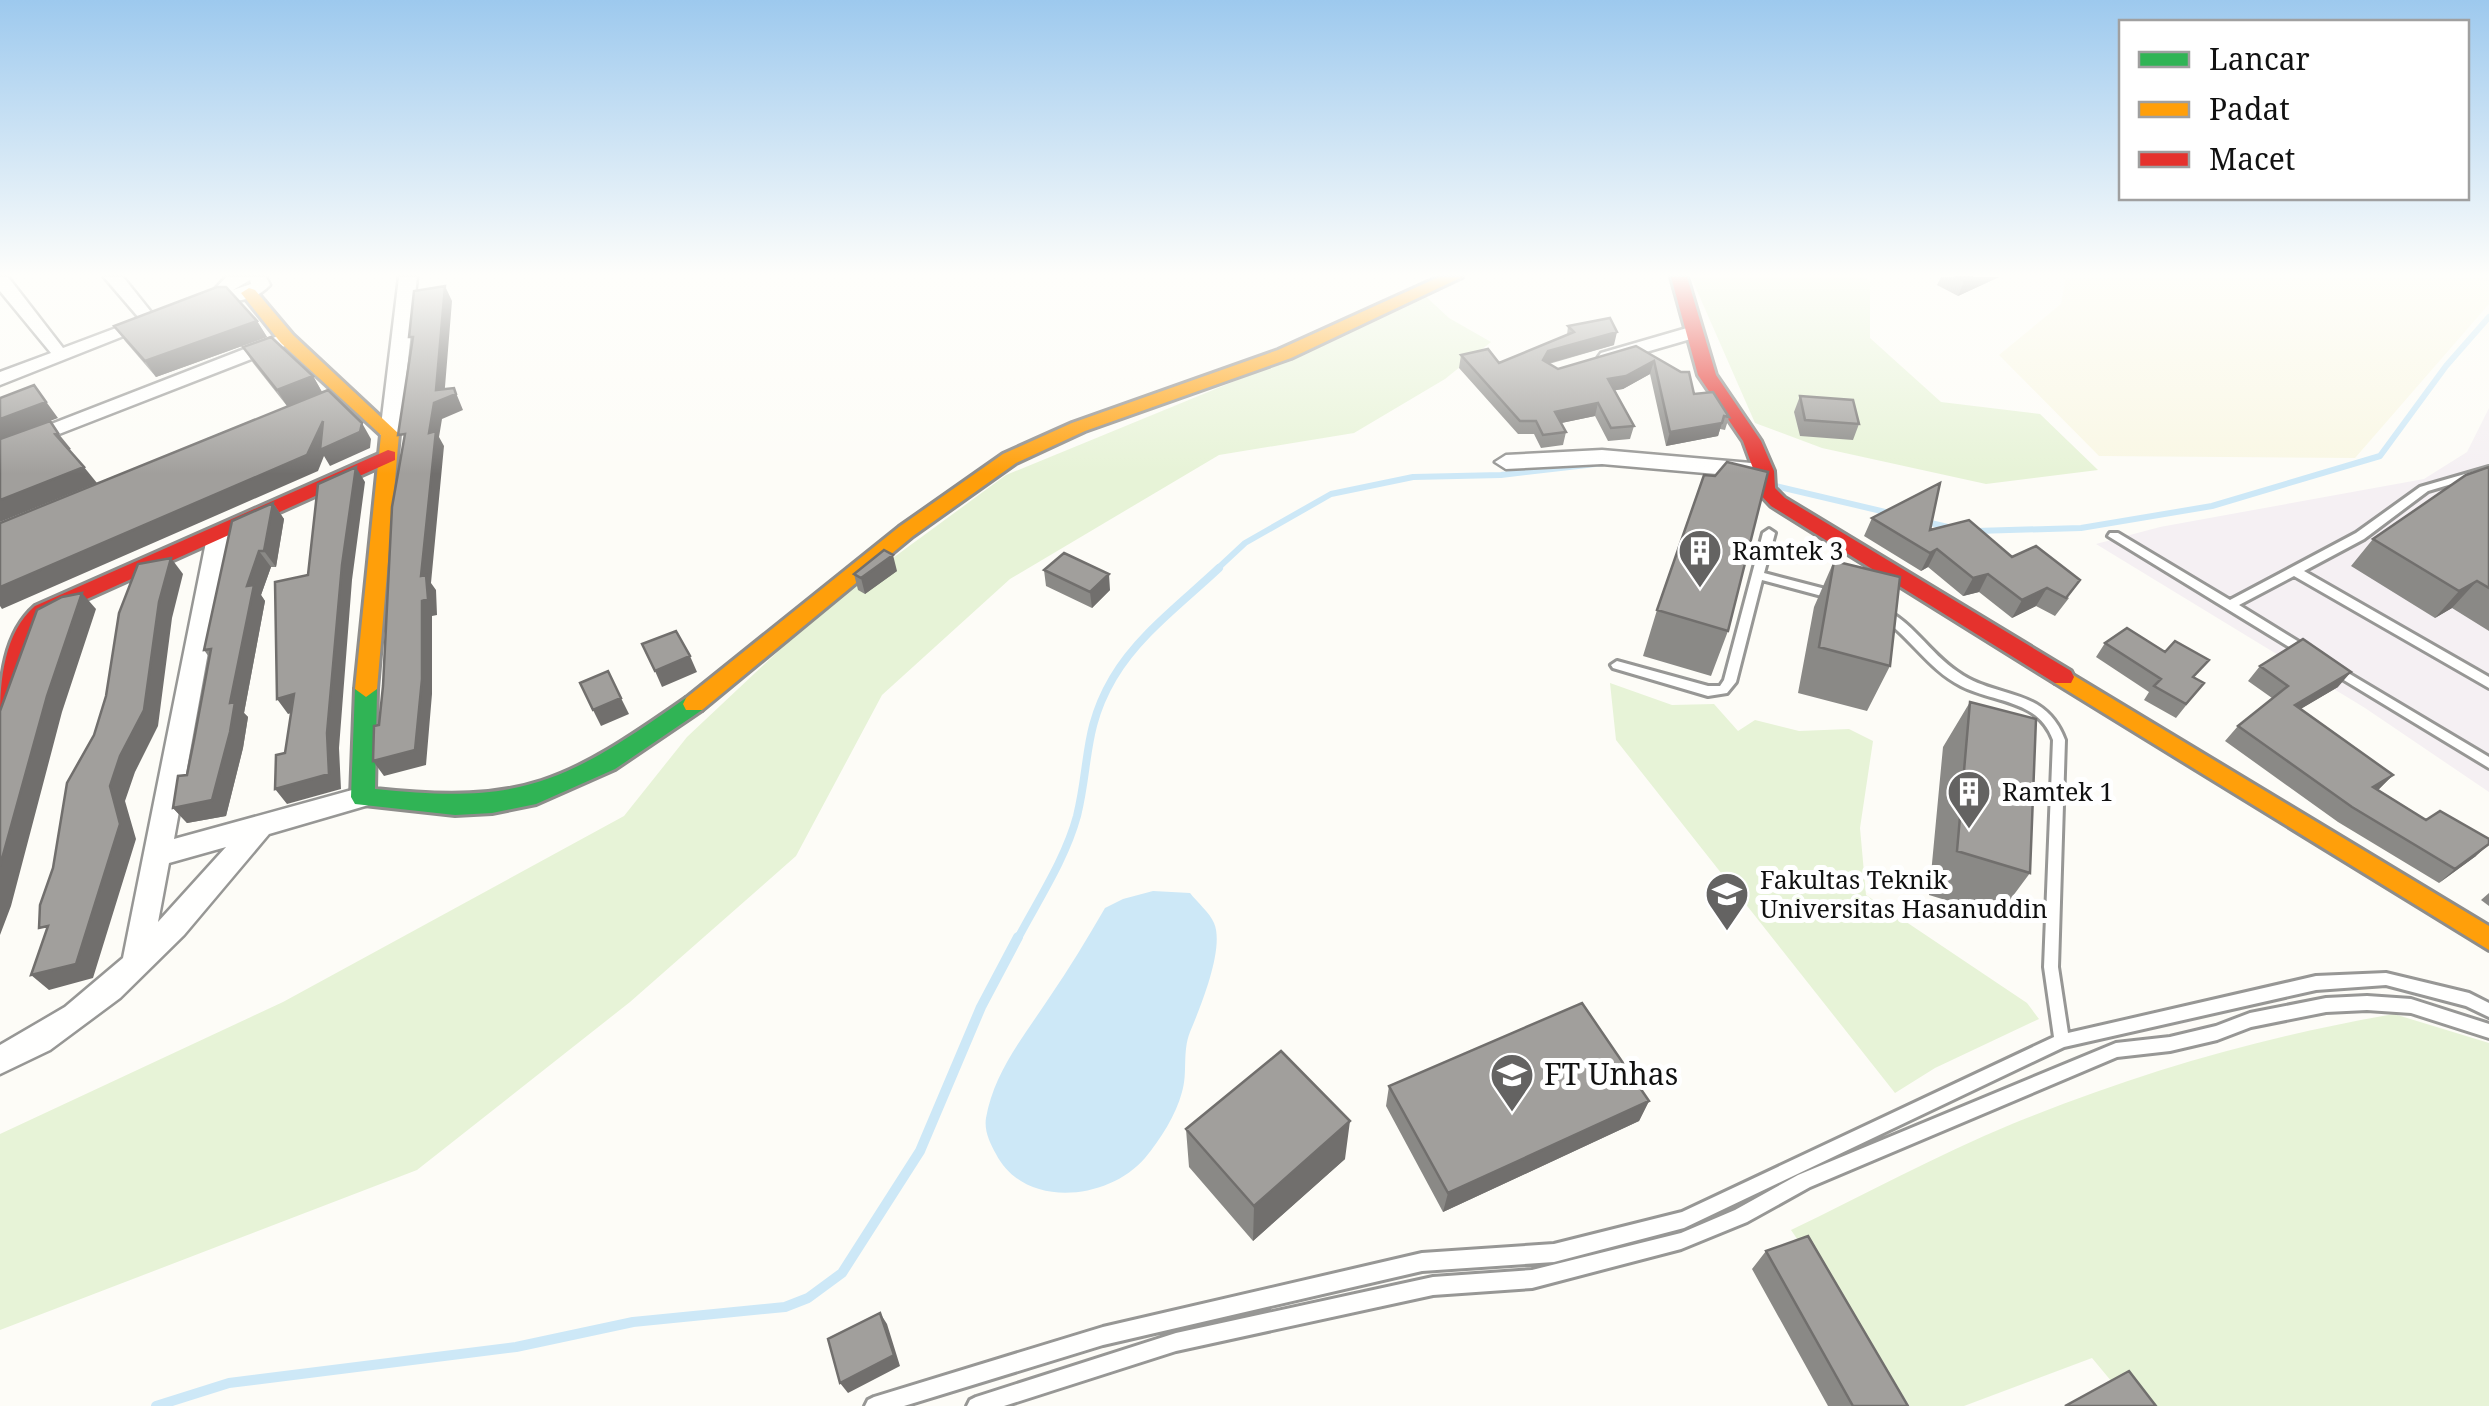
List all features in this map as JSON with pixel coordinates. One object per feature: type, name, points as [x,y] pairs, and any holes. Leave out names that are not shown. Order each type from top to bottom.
[{"type":"street","points":[[50,343],[54,348]]},
{"type":"street","points":[[0,368],[70,343]]},
{"type":"street","points":[[0,379],[86,343]]},
{"type":"street","points":[[0,451],[279,343]]},
{"type":"street","points":[[291,343],[337,396],[390,445]]},
{"type":"street","points":[[364,797],[360,788],[368,625],[401,343]]},
{"type":"street","points":[[158,855],[364,797],[428,804],[510,801],[612,762],[712,691],[866,561],[982,475],[1097,420],[1266,362],[1306,343]]},
{"type":"street","points":[[1589,362],[1657,343]]},
{"type":"street","points":[[1697,343],[1710,382],[1757,446],[1766,479],[1812,527],[2115,707],[2489,939]]},
{"type":"street","points":[[0,710],[30,622],[42,611],[219,532],[390,445]]},
{"type":"street","points":[[1506,462],[1602,457],[1766,479]]},
{"type":"street","points":[[137,960],[219,532]]},
{"type":"street","points":[[0,1060],[67,1024],[137,960],[260,826]]},
{"type":"lane","points":[[2230,606],[2360,536],[2424,489],[2489,470]]},
{"type":"lane","points":[[1617,665],[1708,691],[1723,690],[1730,682],[1769,534]]},
{"type":"lane","points":[[2114,536],[2489,763]]},
{"type":"lane","points":[[2296,570],[2489,683]]},
{"type":"lane","points":[[1758,575],[1856,600]]},
{"type":"lane","points":[[1870,606],[1907,627],[1950,674],[2036,708],[2056,726],[2060,740],[2051,967],[2062,1040]]},
{"type":"lane","points":[[874,1406],[1103,1336],[1422,1262],[1554,1252],[1684,1220],[2062,1040],[2316,984],[2386,979],[2468,1000],[2489,1010]]},
{"type":"lane","points":[[976,1406],[1176,1342],[1433,1286],[1532,1278],[1681,1241],[1741,1216],[1804,1181],[2116,1050],[2170,1044],[2250,1020],[2367,1003],[2411,1006],[2489,1032]]},
{"type":"shaded area","points":[[2014,343],[2455,343],[2355,458],[2099,456],[1999,355]]},
{"type":"shaded area","points":[[2489,408],[2489,792],[2365,708],[2096,544],[2160,527],[2424,479],[2467,452]]},
{"type":"green space","points":[[1318,343],[1490,343],[1445,379],[1354,433],[1219,455],[1010,579],[882,695],[796,856],[630,1002],[417,1170],[0,1330],[0,1134],[283,1002],[624,816],[687,737],[822,610],[1006,475],[1276,364]]},
{"type":"green space","points":[[1720,343],[1875,343],[1941,402],[2040,414],[2098,470],[1986,484],[1822,448],[1755,423]]},
{"type":"green space","points":[[1610,683],[1672,705],[1714,704],[1738,731],[1755,720],[1799,731],[1849,729],[1873,741],[1860,828],[1866,895],[2027,1003],[2039,1019],[1935,1068],[1895,1093],[1616,740]]},
{"type":"green space","points":[[2394,1014],[2489,1043],[2489,1406],[2132,1406],[2092,1358],[1964,1406],[1910,1406],[1791,1230],[1984,1136],[2106,1089],[2248,1045]]},
{"type":"water","points":[[1153,891],[1190,893],[1212,919],[1217,934],[1210,978],[1188,1040],[1184,1085],[1176,1109],[1145,1158],[1110,1183],[1067,1193],[1026,1184],[1009,1172],[988,1137],[986,1118],[996,1085],[1105,908]]},
{"type":"building","points":[[129,343],[196,343],[145,361]]},
{"type":"building","points":[[277,343],[313,376],[277,390],[243,347]]},
{"type":"building","points":[[412,343],[440,343],[436,390],[454,388],[456,394],[434,403],[429,433],[436,431],[421,576],[426,575],[428,599],[422,601],[422,679],[415,750],[373,761],[374,726],[379,725],[383,686],[392,507],[405,434],[398,435]]},
{"type":"building","points":[[1548,343],[1578,343],[1548,351],[1543,360],[1558,369],[1636,346],[1681,372],[1689,372],[1694,394],[1713,392],[1729,417],[1724,416],[1722,423],[1670,432],[1654,361],[1626,376],[1608,379],[1634,426],[1611,428],[1598,403],[1555,412],[1566,432],[1543,435],[1536,421],[1520,421],[1461,355],[1488,349],[1499,363]]},
{"type":"building","points":[[34,385],[46,402],[0,419],[0,398]]},
{"type":"building","points":[[328,390],[362,423],[360,432],[320,450],[323,421],[307,455],[0,587],[0,523]]},
{"type":"building","points":[[1800,396],[1853,400],[1859,424],[1805,420]]},
{"type":"building","points":[[50,421],[58,433],[55,434],[84,467],[0,500],[0,439]]},
{"type":"building","name":"Ramtek 3","points":[[1727,462],[1768,472],[1728,631],[1657,610],[1704,475],[1715,476]]},
{"type":"building","points":[[356,467],[342,565],[327,733],[329,774],[275,789],[276,755],[285,753],[294,694],[277,699],[275,582],[308,575],[318,484]]},
{"type":"building","points":[[2489,467],[2489,588],[2477,581],[2459,591],[2373,539],[2466,475]]},
{"type":"building","points":[[1940,483],[1930,530],[1969,520],[2012,557],[2036,546],[2080,580],[2066,598],[2047,588],[2022,600],[1988,574],[1973,578],[1937,549],[1930,553],[1872,518]]},
{"type":"building","points":[[273,503],[264,551],[259,551],[247,586],[254,585],[230,703],[235,702],[230,732],[212,800],[173,808],[178,776],[187,775],[211,649],[204,650],[232,521]]},
{"type":"building","points":[[884,550],[893,555],[861,578],[854,574]]},
{"type":"building","points":[[1064,553],[1109,574],[1090,592],[1044,570]]},
{"type":"building","points":[[171,558],[159,602],[144,710],[120,756],[110,786],[120,824],[76,964],[31,975],[48,926],[39,928],[40,905],[53,868],[67,783],[94,735],[106,696],[119,613],[138,564]]},
{"type":"building","points":[[1834,561],[1900,577],[1890,666],[1819,647]]},
{"type":"building","points":[[82,593],[47,696],[0,866],[0,711],[37,610],[62,597]]},
{"type":"building","points":[[2127,628],[2165,652],[2175,641],[2209,660],[2193,677],[2204,683],[2186,704],[2154,686],[2161,679],[2105,643]]},
{"type":"building","points":[[676,631],[690,656],[655,671],[642,644]]},
{"type":"building","points":[[2303,639],[2351,672],[2295,705],[2393,775],[2373,787],[2426,820],[2440,811],[2489,839],[2489,844],[2455,869],[2352,807],[2238,726],[2288,686],[2260,666]]},
{"type":"building","points":[[608,671],[621,698],[593,710],[580,683]]},
{"type":"building","points":[[1970,702],[2036,719],[2030,873],[1957,851]]},
{"type":"building","name":"FT Unhas","points":[[1582,1003],[1649,1101],[1448,1193],[1389,1086]]},
{"type":"building","points":[[1281,1051],[1350,1121],[1254,1206],[1186,1129]]},
{"type":"building","points":[[1808,1236],[1908,1406],[1853,1406],[1766,1251]]},
{"type":"building","points":[[880,1313],[894,1355],[840,1383],[828,1339]]},
{"type":"building","points":[[2129,1371],[2156,1406],[2065,1406]]},
{"type":"waterway","points":[[1976,531],[2081,528],[2212,506],[2380,456],[2467,343]]},
{"type":"waterway","points":[[1216,570],[1245,543],[1331,494],[1413,477],[1501,475],[1604,463]]},
{"type":"waterway","points":[[1771,485],[1894,514]]},
{"type":"waterway","points":[[1922,521],[1952,528]]},
{"type":"waterway","points":[[1017,940],[1072,832],[1092,730],[1103,696],[1123,662],[1148,633],[1219,568]]},
{"type":"waterway","points":[[156,1406],[229,1383],[516,1347],[633,1322],[785,1307],[808,1298],[842,1273],[920,1151],[981,1007],[1018,937]]},
{"type":"traffic: fast","points":[[366,689],[363,797],[436,804],[510,801],[560,786],[607,763],[694,704]]},
{"type":"traffic: slow","points":[[291,343],[390,434],[366,689]]},
{"type":"traffic: slow","points":[[694,704],[906,531],[979,477],[1079,427],[1260,364],[1309,343]]},
{"type":"traffic: slow","points":[[2063,677],[2489,939]]},
{"type":"traffic: jam","points":[[1698,343],[1707,375],[1752,441],[1764,471],[1766,490],[1778,502],[2063,677]]},
{"type":"traffic: jam","points":[[0,710],[30,622],[42,611],[388,456]]},
{"type":"place","name":"Ramtek 3","points":[[1700,589]]},
{"type":"place","name":"Ramtek 1","points":[[1969,830]]},
{"type":"place","name":"Fakultas Teknik Universitas Hasanuddin","points":[[1727,932]]},
{"type":"place","name":"FT Unhas","points":[[1512,1113]]}]
